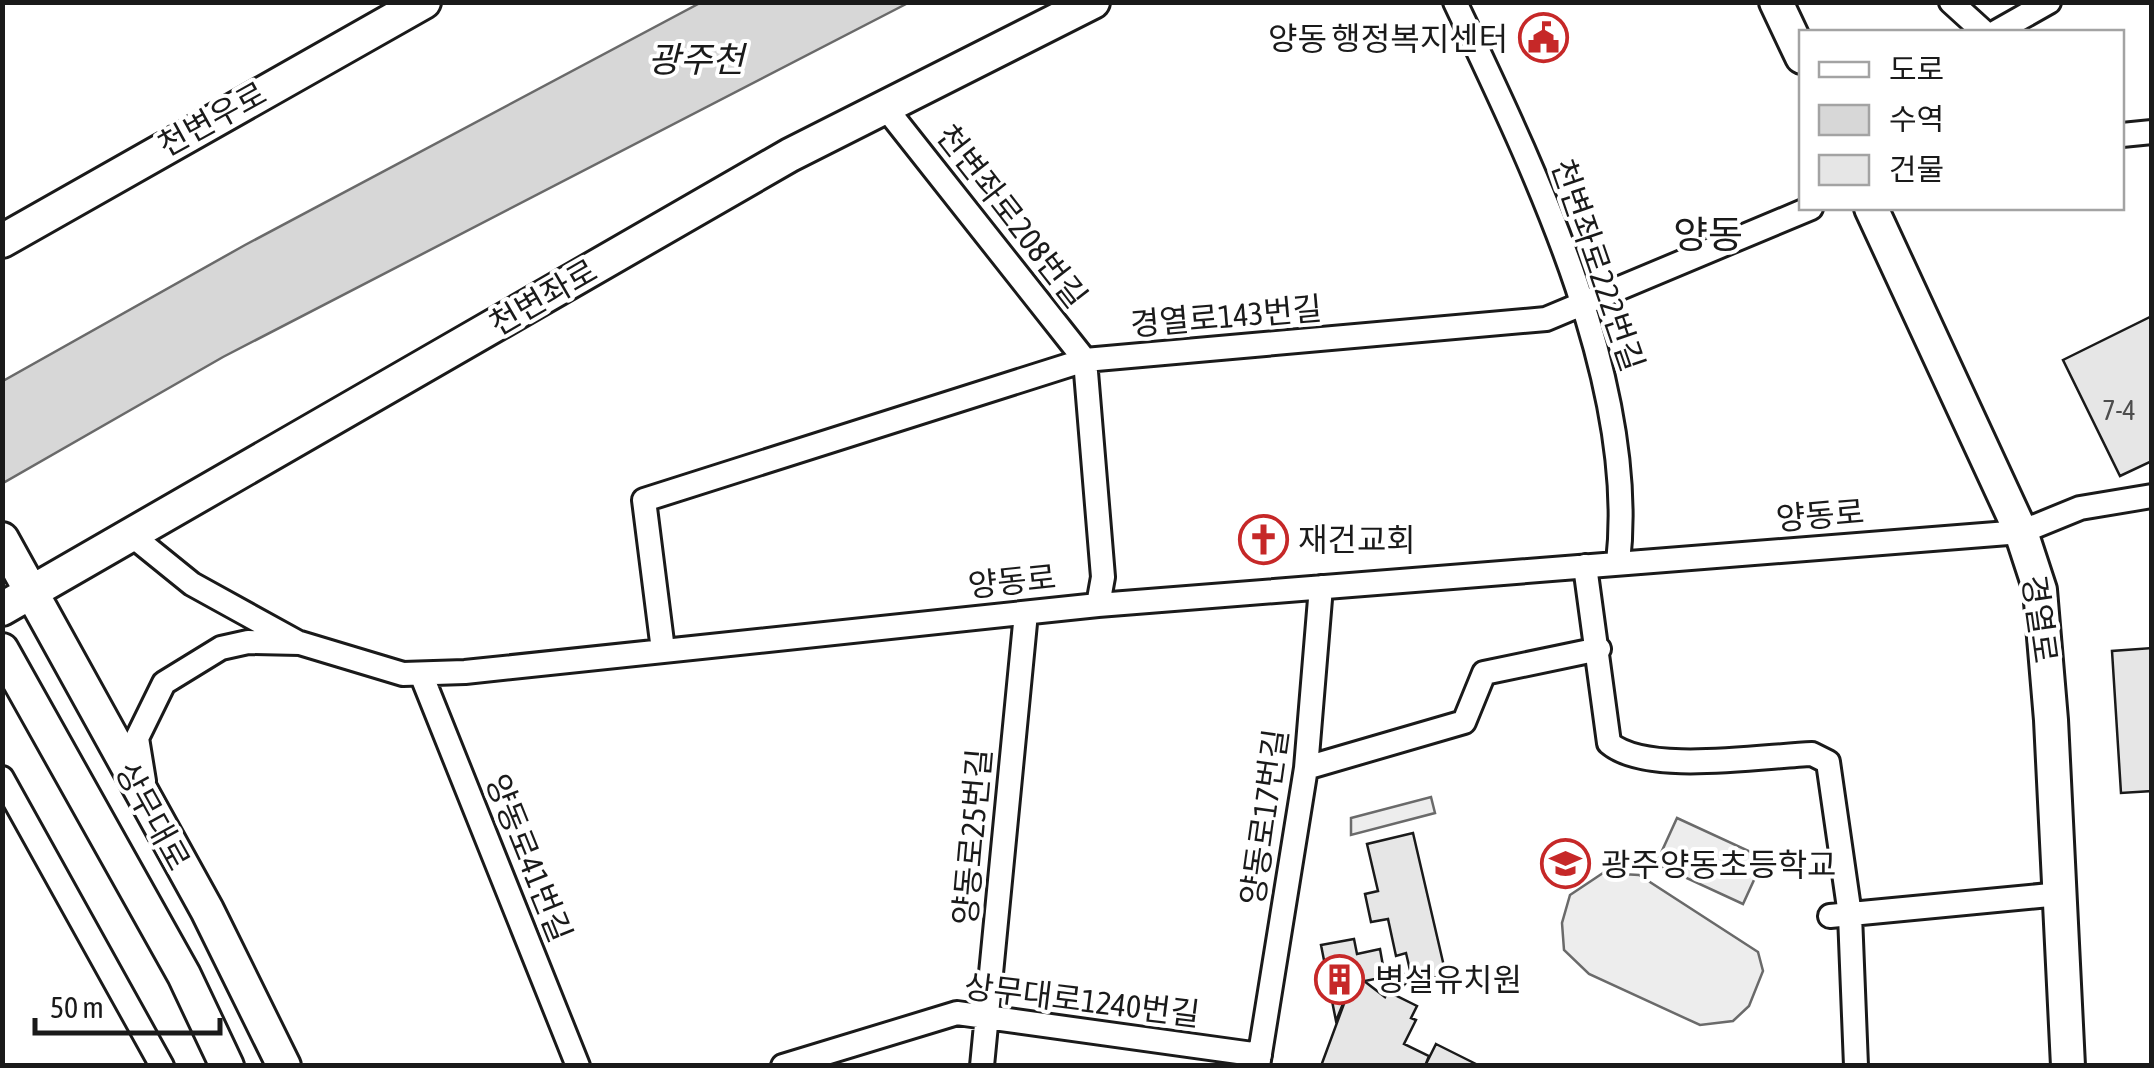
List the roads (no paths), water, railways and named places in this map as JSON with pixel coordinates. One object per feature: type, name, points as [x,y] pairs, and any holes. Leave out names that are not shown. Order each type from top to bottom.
[{"type":"street","name":"천변우로","points":[[2,241],[424,2]]},
{"type":"street","name":"천변좌로","points":[[17,590],[129,533],[790,155],[1093,2]]},
{"type":"street","name":"천변좌로222번길","points":[[1455,2],[1521,142],[1608,393],[1624,511],[1618,564]]},
{"type":"street","points":[[1776,2],[1799,51]]},
{"type":"street","points":[[1951,2],[1982,30]]},
{"type":"street","points":[[2000,30],[2049,2]]},
{"type":"street","name":"천변좌로208번길","points":[[885,107],[1084,360]]},
{"type":"street","points":[[2124,135],[2150,136]]},
{"type":"street","name":"경열로143번길","points":[[663,650],[644,500],[1084,360],[1502,326],[1581,307],[1806,210]]},
{"type":"street","name":"경열로","points":[[1872,210],[2021,532],[2034,568],[2044,619],[2068,1066]]},
{"type":"street","points":[[1084,360],[1103,577],[1098,605]]},
{"type":"street","name":"양동로","points":[[152,814],[137,738],[164,682],[221,648],[248,642],[300,643],[385,670],[421,674],[542,666],[1098,605],[2021,532],[2080,508],[2152,496]]},
{"type":"street","points":[[129,533],[192,584],[300,643]]},
{"type":"street","name":"상무대로","points":[[2,540],[17,590],[152,814],[255,1001],[284,1066]]},
{"type":"street","points":[[1585,566],[1609,743],[1623,755],[1653,760],[1812,754],[1828,762],[1856,1066]]},
{"type":"street","name":"양동로17번길","points":[[1259,1060],[1306,768],[1321,587]]},
{"type":"street","name":"양동로25번길","points":[[982,1066],[1026,613]]},
{"type":"street","points":[[1306,768],[1464,722],[1484,673],[1599,649]]},
{"type":"street","name":"상무대로","points":[[2,650],[184,975],[227,1066]]},
{"type":"street","name":"양동로41번길","points":[[421,674],[578,1066]]},
{"type":"street","points":[[2,778],[162,1066]]},
{"type":"street","points":[[1840,916],[2060,894]]},
{"type":"street","name":"상무대로1240번길","points":[[782,1066],[957,1013],[1259,1060]]},
{"type":"water","name":"광주천","points":[[700,3],[908,3],[223,357],[3,483],[3,381],[245,245]]},
{"type":"place","name":"양동 행정복지센터","points":[[1543,38]]},
{"type":"place","name":"재건교회","points":[[1263,539]]},
{"type":"place","name":"광주양동초등학교","points":[[1566,864]]},
{"type":"place","name":"병설유치원","points":[[1340,979]]},
{"type":"district","name":"양동","points":[[1708,234]]}]
